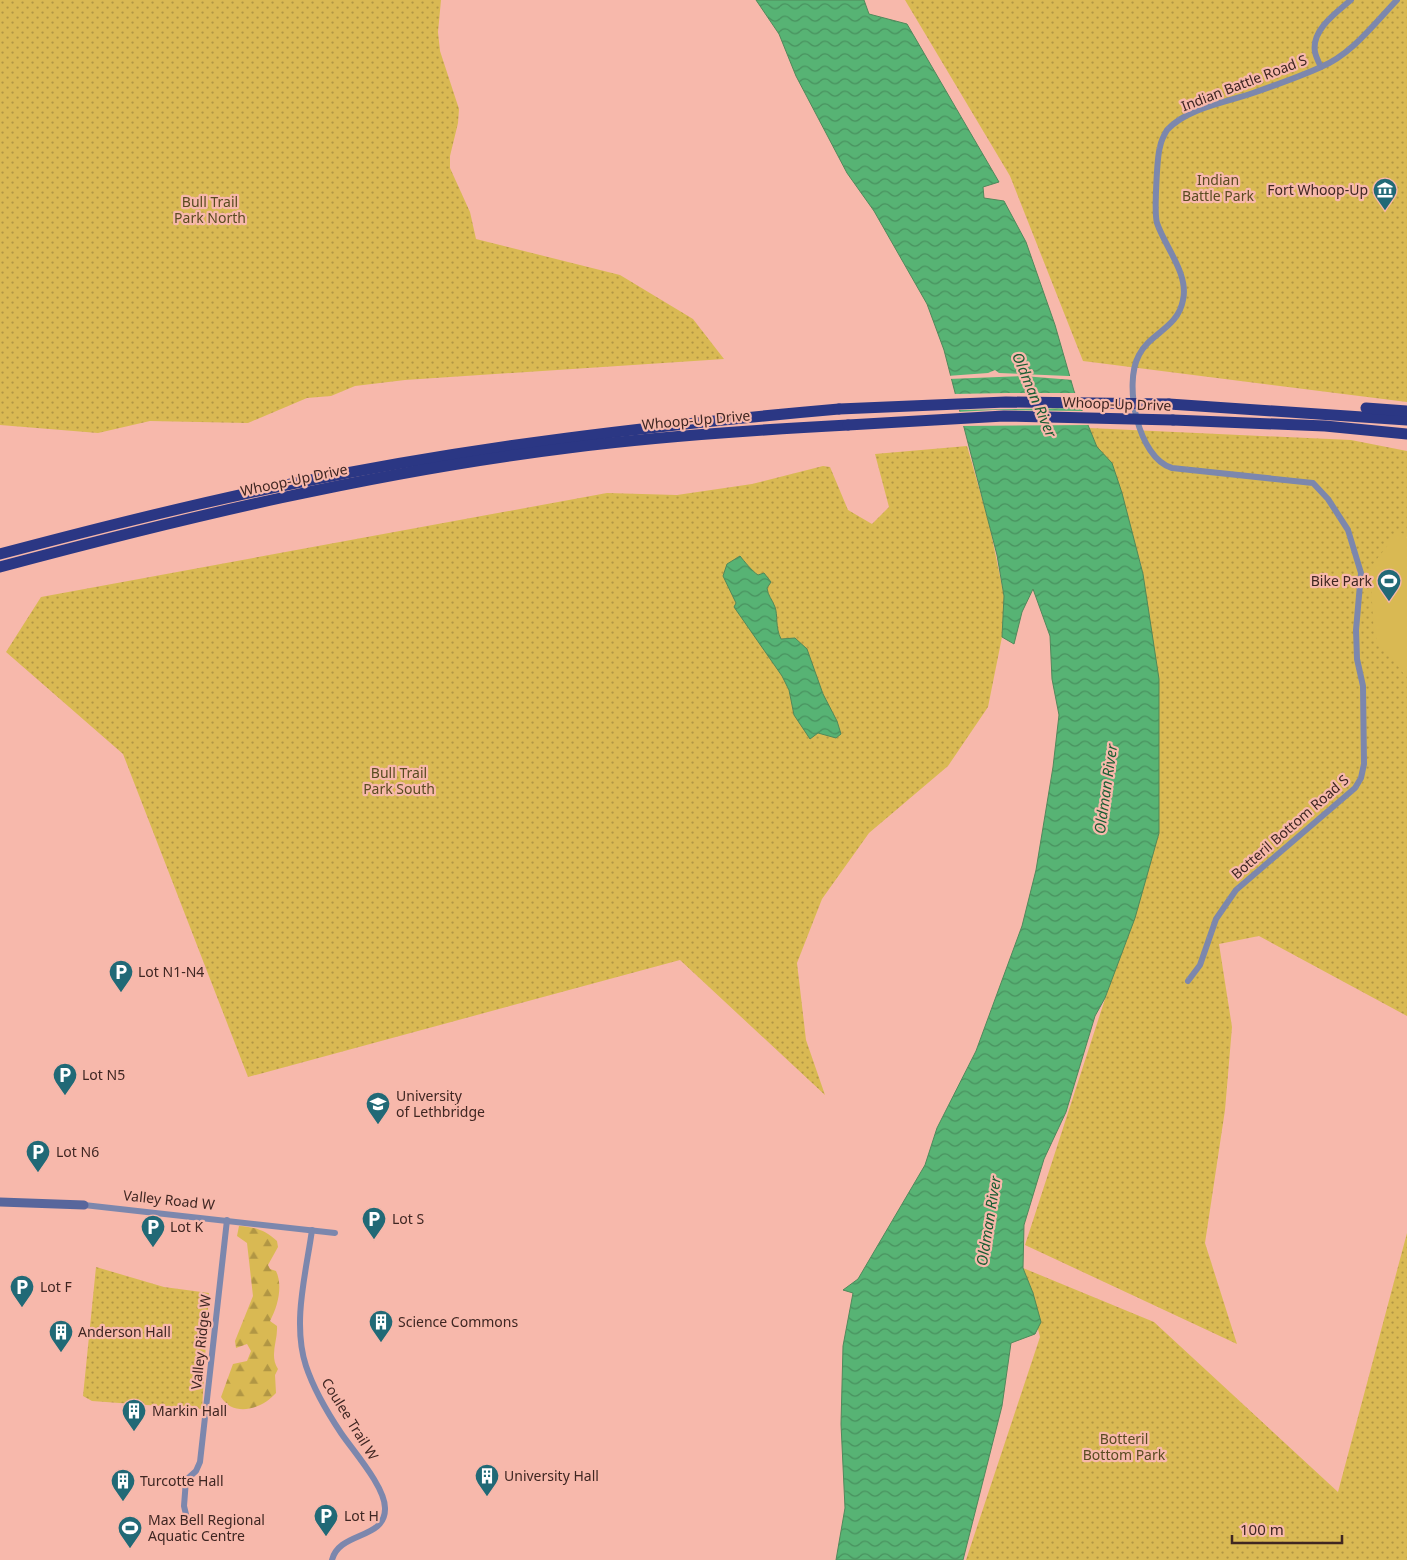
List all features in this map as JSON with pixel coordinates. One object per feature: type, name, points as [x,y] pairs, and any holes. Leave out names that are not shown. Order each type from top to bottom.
[{"type":"highway","name":"Whoop-Up Drive","points":[[0,554],[145,516],[376,468],[567,437],[840,409],[1006,402],[1170,404],[1407,420]]},
{"type":"highway","points":[[1170,404],[1253,403],[1407,411]]},
{"type":"highway","name":"Whoop-Up Drive","points":[[0,567],[223,510],[449,466],[622,442],[753,430],[1004,416],[1325,426],[1407,434]]},
{"type":"street","name":"Indian Battle Road S","points":[[1313,483],[1164,466],[1150,452],[1141,429],[1135,409],[1133,383],[1140,352],[1173,322],[1183,301],[1182,280],[1156,221],[1159,149],[1164,135],[1172,126],[1188,115],[1321,67],[1315,52],[1322,29],[1328,20],[1351,0]]},
{"type":"street","points":[[1321,67],[1354,45],[1396,0]]},
{"type":"street","name":"Botteril Bottom Road S","points":[[1188,981],[1200,965],[1216,919],[1236,890],[1356,788],[1364,770],[1364,686],[1357,659],[1356,630],[1362,586],[1360,562],[1348,530],[1328,499],[1313,483]]},
{"type":"street","name":"Valley Road W","points":[[2,1203],[84,1205],[336,1233]]},
{"type":"street","name":"Valley Ridge W","points":[[188,1523],[184,1506],[186,1480],[196,1471],[200,1462],[227,1220]]},
{"type":"street","name":"Coulee Trail W","points":[[312,1230],[300,1320],[302,1352],[319,1397],[374,1481],[386,1507],[384,1516],[376,1529],[344,1543],[335,1550],[332,1560]]},
{"type":"green space","name":"Bull Trail Park North","points":[[0,0],[441,0],[438,32],[440,51],[459,109],[458,123],[450,156],[450,168],[470,212],[476,239],[620,275],[693,319],[724,359],[405,380],[355,386],[331,396],[307,398],[248,423],[150,421],[98,433],[0,425]]},
{"type":"green space","name":"Indian Battle Park","points":[[905,0],[1407,0],[1407,402],[1083,361],[1010,176]]},
{"type":"green space","points":[[1089,428],[1351,440],[1407,451],[1407,1016],[1259,936],[1219,944],[1232,1027],[1225,1110],[1205,1243],[1237,1344],[1025,1245],[1159,833],[1141,564]]},
{"type":"green space","name":"Bull Trail Park South","points":[[967,446],[989,523],[1004,596],[1002,637],[988,707],[948,766],[869,833],[822,899],[797,963],[806,1040],[825,1095],[680,960],[248,1077],[123,754],[6,652],[41,597],[607,493],[677,495],[752,484],[823,466],[830,467],[848,510],[872,524],[889,507],[875,454]]},
{"type":"green space","name":"Bike Park","points":[[1398,532],[1407,535],[1407,675],[1404,674],[1374,635],[1370,568]]},
{"type":"green space","points":[[239,1226],[250,1227],[268,1234],[277,1241],[278,1247],[268,1265],[270,1269],[276,1271],[279,1283],[277,1303],[270,1321],[277,1326],[274,1353],[275,1364],[278,1369],[275,1375],[276,1393],[256,1407],[248,1409],[233,1407],[227,1404],[221,1397],[233,1364],[247,1361],[251,1351],[247,1344],[236,1348],[235,1341],[253,1296],[247,1243],[237,1236]]},
{"type":"green space","name":"Botteril Bottom Park","points":[[1407,1233],[1407,1560],[966,1560],[1040,1337],[1023,1268],[1154,1322],[1338,1492]]},
{"type":"green space","points":[[96,1267],[164,1287],[209,1293],[202,1409],[92,1401],[83,1396]]},
{"type":"water","name":"Oldman River","points":[[756,0],[864,0],[869,14],[907,24],[999,182],[983,187],[984,198],[1004,201],[1026,242],[1055,325],[1074,391],[1097,447],[1112,463],[1122,493],[1143,574],[1159,679],[1159,833],[1135,918],[1105,998],[1095,1016],[1066,1112],[1044,1159],[1024,1225],[1023,1268],[1033,1293],[1041,1322],[1035,1334],[1011,1343],[1002,1406],[963,1560],[836,1560],[845,1508],[841,1424],[843,1346],[853,1293],[843,1290],[858,1279],[925,1165],[937,1128],[976,1051],[1022,926],[1036,870],[1053,767],[1059,715],[1052,679],[1050,636],[1033,589],[1022,612],[1014,644],[1002,637],[1004,596],[997,555],[944,350],[927,304],[874,211],[847,173],[796,76],[779,34]]},
{"type":"water","points":[[740,556],[758,575],[764,573],[771,582],[767,588],[776,610],[781,639],[795,638],[807,649],[823,694],[837,721],[841,734],[836,738],[818,733],[810,739],[794,715],[789,690],[782,676],[734,607],[736,603],[723,576],[727,564]]},
{"type":"pier","points":[[995,370],[999,373],[1072,376],[1073,380],[1023,376],[948,379],[947,376],[988,373]]},
{"type":"pier","points":[[1077,393],[1083,408],[956,410],[952,394]]},
{"type":"pier","points":[[993,410],[1084,411],[1090,425],[960,426],[956,412]]},
{"type":"place","name":"Fort Whoop-Up","points":[[1385,211]]},
{"type":"place","name":"Bike Park","points":[[1389,602]]},
{"type":"place","name":"Lot N1-N4","points":[[121,993]]},
{"type":"place","name":"Lot N5","points":[[65,1096]]},
{"type":"place","name":"University of Lethbridge","points":[[378,1125]]},
{"type":"place","name":"Lot N6","points":[[38,1173]]},
{"type":"place","name":"Lot S","points":[[374,1240]]},
{"type":"place","name":"Lot K","points":[[153,1248]]},
{"type":"place","name":"Lot F","points":[[22,1308]]},
{"type":"place","name":"Science Commons","points":[[381,1343]]},
{"type":"place","name":"Anderson Hall","points":[[61,1353]]},
{"type":"place","name":"Markin Hall","points":[[134,1432]]},
{"type":"place","name":"University Hall","points":[[487,1497]]},
{"type":"place","name":"Turcotte Hall","points":[[123,1502]]},
{"type":"place","name":"Lot H","points":[[326,1537]]},
{"type":"place","name":"Max Bell Regional Aquatic Centre","points":[[130,1549]]}]
